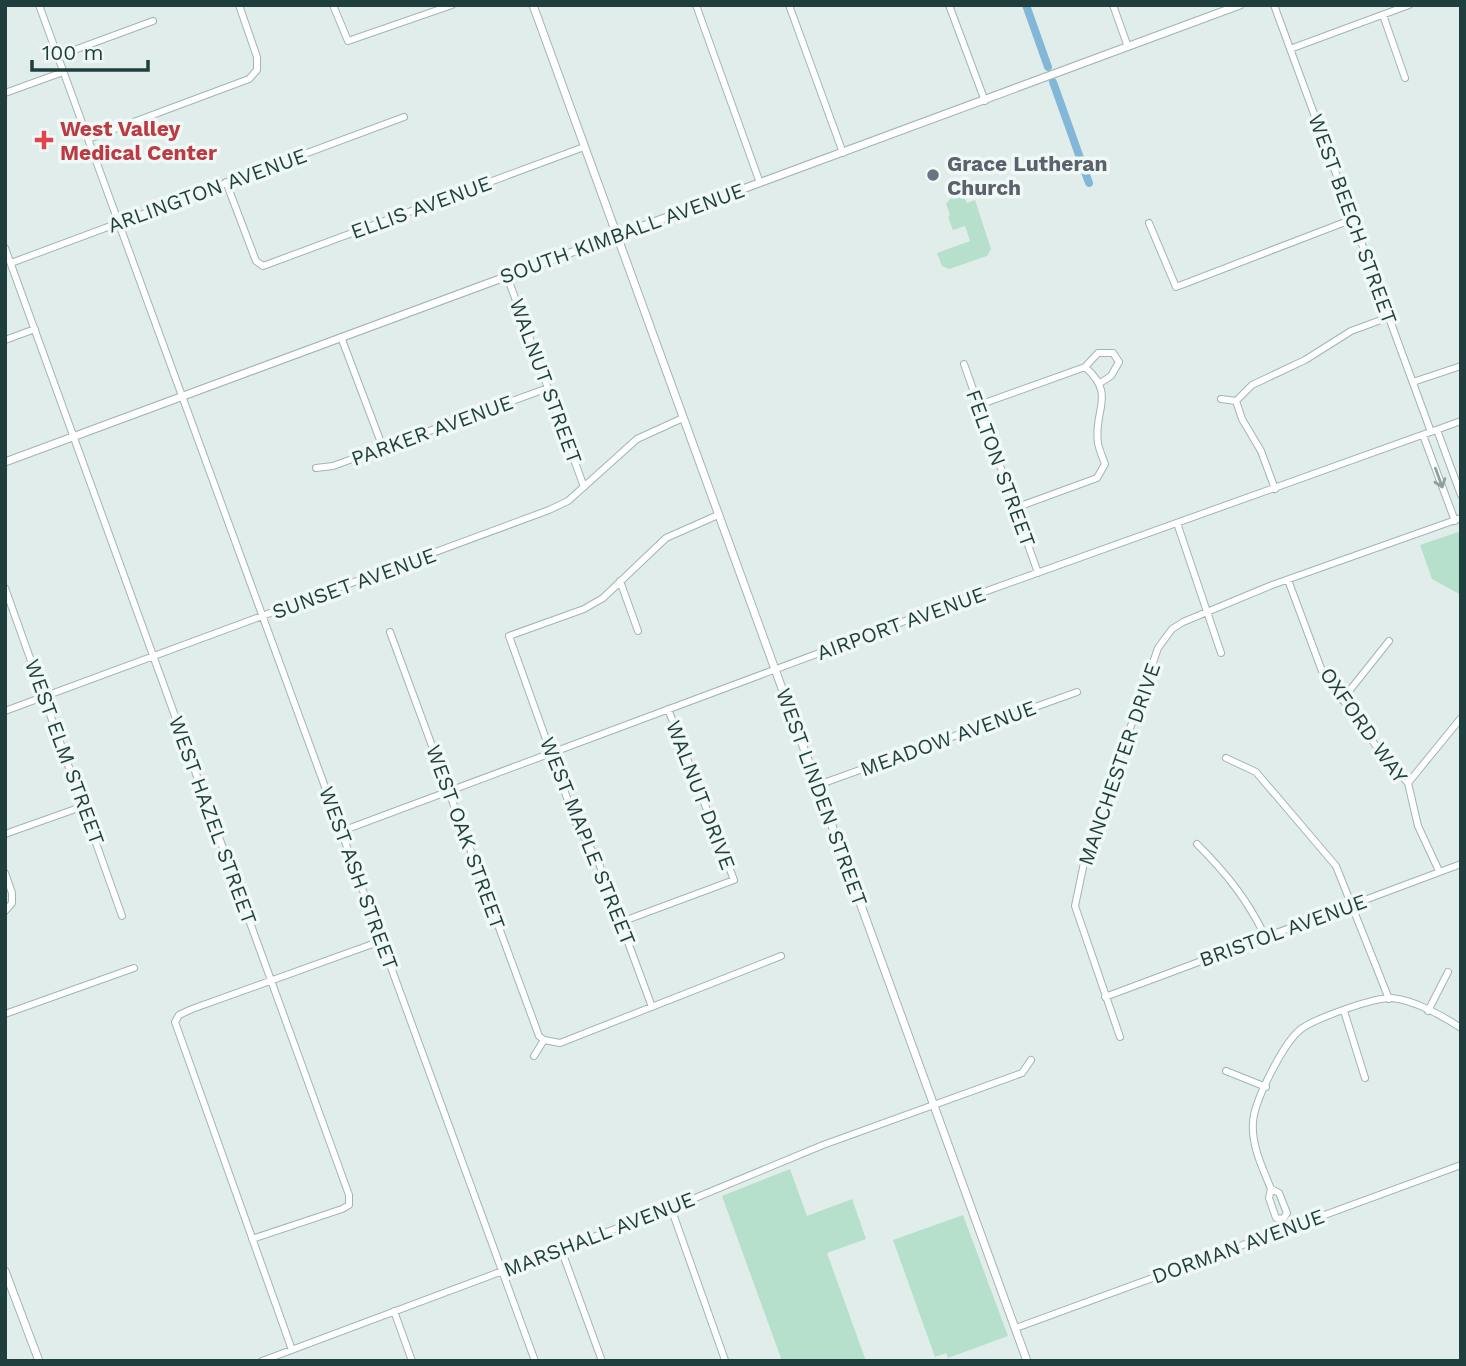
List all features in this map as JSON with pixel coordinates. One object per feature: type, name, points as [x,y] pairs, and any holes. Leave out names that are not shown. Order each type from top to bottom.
[{"type":"street","name":"WEST ASH STREET","points":[[39,5],[535,1361]]},
{"type":"street","points":[[88,139],[249,79],[257,70],[257,57],[239,5]]},
{"type":"street","points":[[333,5],[348,41],[452,5]]},
{"type":"street","name":"WEST LINDEN STREET","points":[[533,5],[1027,1361]]},
{"type":"street","points":[[696,5],[760,183]]},
{"type":"street","points":[[789,5],[843,152]]},
{"type":"street","points":[[949,5],[985,101]]},
{"type":"street","points":[[1113,5],[1128,47]]},
{"type":"street","name":"SOUTH KIMBALL AVENUE","points":[[5,462],[1240,5]]},
{"type":"street","name":"WEST BEECH STREET","points":[[1274,5],[1413,382],[1461,495]]},
{"type":"street","points":[[1290,49],[1409,5]]},
{"type":"street","points":[[1383,15],[1405,78]]},
{"type":"street","points":[[58,56],[153,21]]},
{"type":"street","points":[[5,93],[63,72]]},
{"type":"street","name":"ARLINGTON AVENUE","points":[[11,263],[404,117]]},
{"type":"street","name":"ELLIS AVENUE","points":[[226,182],[258,265],[584,147]]},
{"type":"street","points":[[1149,223],[1176,287],[1353,219]]},
{"type":"street","name":"WEST HAZEL STREET","points":[[5,248],[349,1195],[349,1205],[252,1239]]},
{"type":"street","name":"WALNUT STREET","points":[[508,276],[584,487]]},
{"type":"street","points":[[1236,401],[1252,385],[1305,360],[1352,331],[1389,317]]},
{"type":"street","points":[[5,340],[35,329]]},
{"type":"street","points":[[341,337],[383,448]]},
{"type":"street","points":[[978,405],[1085,367],[1098,353],[1105,351],[1117,357],[1117,369],[1100,383]]},
{"type":"street","name":"FELTON STREET","points":[[964,364],[1038,573]]},
{"type":"street","points":[[1413,382],[1461,366]]},
{"type":"street","points":[[1015,508],[1097,478],[1105,464],[1098,443],[1103,390],[1085,367]]},
{"type":"street","name":"PARKER AVENUE","points":[[316,468],[333,466],[548,388]]},
{"type":"street","points":[[1221,399],[1236,401]]},
{"type":"street","points":[[1236,401],[1242,419],[1261,451],[1275,489]]},
{"type":"street","name":"SUNSET AVENUE","points":[[5,711],[549,510],[568,501],[637,439],[682,418]]},
{"type":"street","name":"AIRPORT AVENUE","points":[[342,831],[1038,573],[1461,421]]},
{"type":"street","points":[[1423,435],[1458,520]]},
{"type":"street","points":[[638,631],[620,581],[666,538],[718,515]]},
{"type":"street","name":"MANCHESTER DRIVE","points":[[1120,1037],[1075,906],[1085,858],[1158,648],[1172,629],[1206,612],[1458,520]]},
{"type":"street","points":[[1177,523],[1221,653]]},
{"type":"street","name":"OXFORD WAY","points":[[1288,580],[1322,671],[1408,783],[1418,826],[1439,871]]},
{"type":"street","name":"WEST MAPLE STREET","points":[[620,581],[603,598],[584,609],[509,636],[576,823],[598,861],[652,1007]]},
{"type":"street","name":"WEST ELM STREET","points":[[5,588],[122,916]]},
{"type":"street","name":"WEST OAK STREET","points":[[390,632],[539,1036],[544,1040]]},
{"type":"street","points":[[1342,700],[1389,641]]},
{"type":"street","name":"MEADOW AVENUE","points":[[818,785],[1077,692]]},
{"type":"street","name":"WALNUT DRIVE","points":[[621,922],[734,880],[668,709]]},
{"type":"street","points":[[1408,783],[1461,718]]},
{"type":"street","points":[[1226,758],[1256,772],[1336,866],[1354,904],[1389,999]]},
{"type":"street","points":[[5,834],[84,806]]},
{"type":"street","points":[[1197,844],[1242,893],[1265,936]]},
{"type":"street","name":"BRISTOL AVENUE","points":[[1105,997],[1461,864]]},
{"type":"street","points":[[5,873],[12,893],[12,904],[5,911]]},
{"type":"street","points":[[292,1350],[175,1022],[179,1015],[192,1009],[381,940]]},
{"type":"street","points":[[534,1056],[544,1040],[560,1043],[781,956]]},
{"type":"street","points":[[5,1014],[134,968]]},
{"type":"street","points":[[1428,1011],[1448,972]]},
{"type":"street","points":[[1283,1219],[1276,1217],[1272,1208],[1269,1198],[1271,1189],[1260,1163],[1252,1121],[1290,1040],[1302,1028],[1389,999],[1428,1011],[1461,1028]]},
{"type":"street","points":[[1344,1012],[1365,1078]]},
{"type":"street","name":"MARSHALL AVENUE","points":[[262,1361],[671,1208],[823,1145],[1022,1073],[1031,1059]]},
{"type":"street","points":[[1226,1071],[1266,1087]]},
{"type":"street","name":"DORMAN AVENUE","points":[[1016,1328],[1461,1165]]},
{"type":"street","points":[[1271,1189],[1279,1193],[1287,1213],[1283,1219]]},
{"type":"street","points":[[671,1208],[726,1360]]},
{"type":"street","points":[[1283,1219],[1286,1227]]},
{"type":"street","points":[[561,1249],[602,1361]]},
{"type":"street","points":[[5,1271],[39,1361]]},
{"type":"street","points":[[394,1311],[412,1361]]},
{"type":"green space","points":[[959,188],[967,203],[975,200],[991,249],[987,256],[949,269],[942,266],[937,253],[970,241],[965,226],[953,230],[948,217],[950,215],[946,204]]},
{"type":"green space","points":[[1461,531],[1461,595],[1432,579],[1420,545]]},
{"type":"green space","points":[[790,1169],[807,1216],[852,1199],[866,1239],[827,1253],[866,1361],[782,1361],[722,1196]]},
{"type":"green space","points":[[963,1215],[1008,1336],[948,1358],[946,1353],[935,1357],[893,1240]]},
{"type":"waterway","points":[[1026,5],[1048,67]]},
{"type":"waterway","points":[[1053,82],[1089,183]]},
{"type":"place","name":"West Valley Medical Center","points":[[44,140]]},
{"type":"place","name":"Grace Lutheran Church","points":[[933,175]]}]
